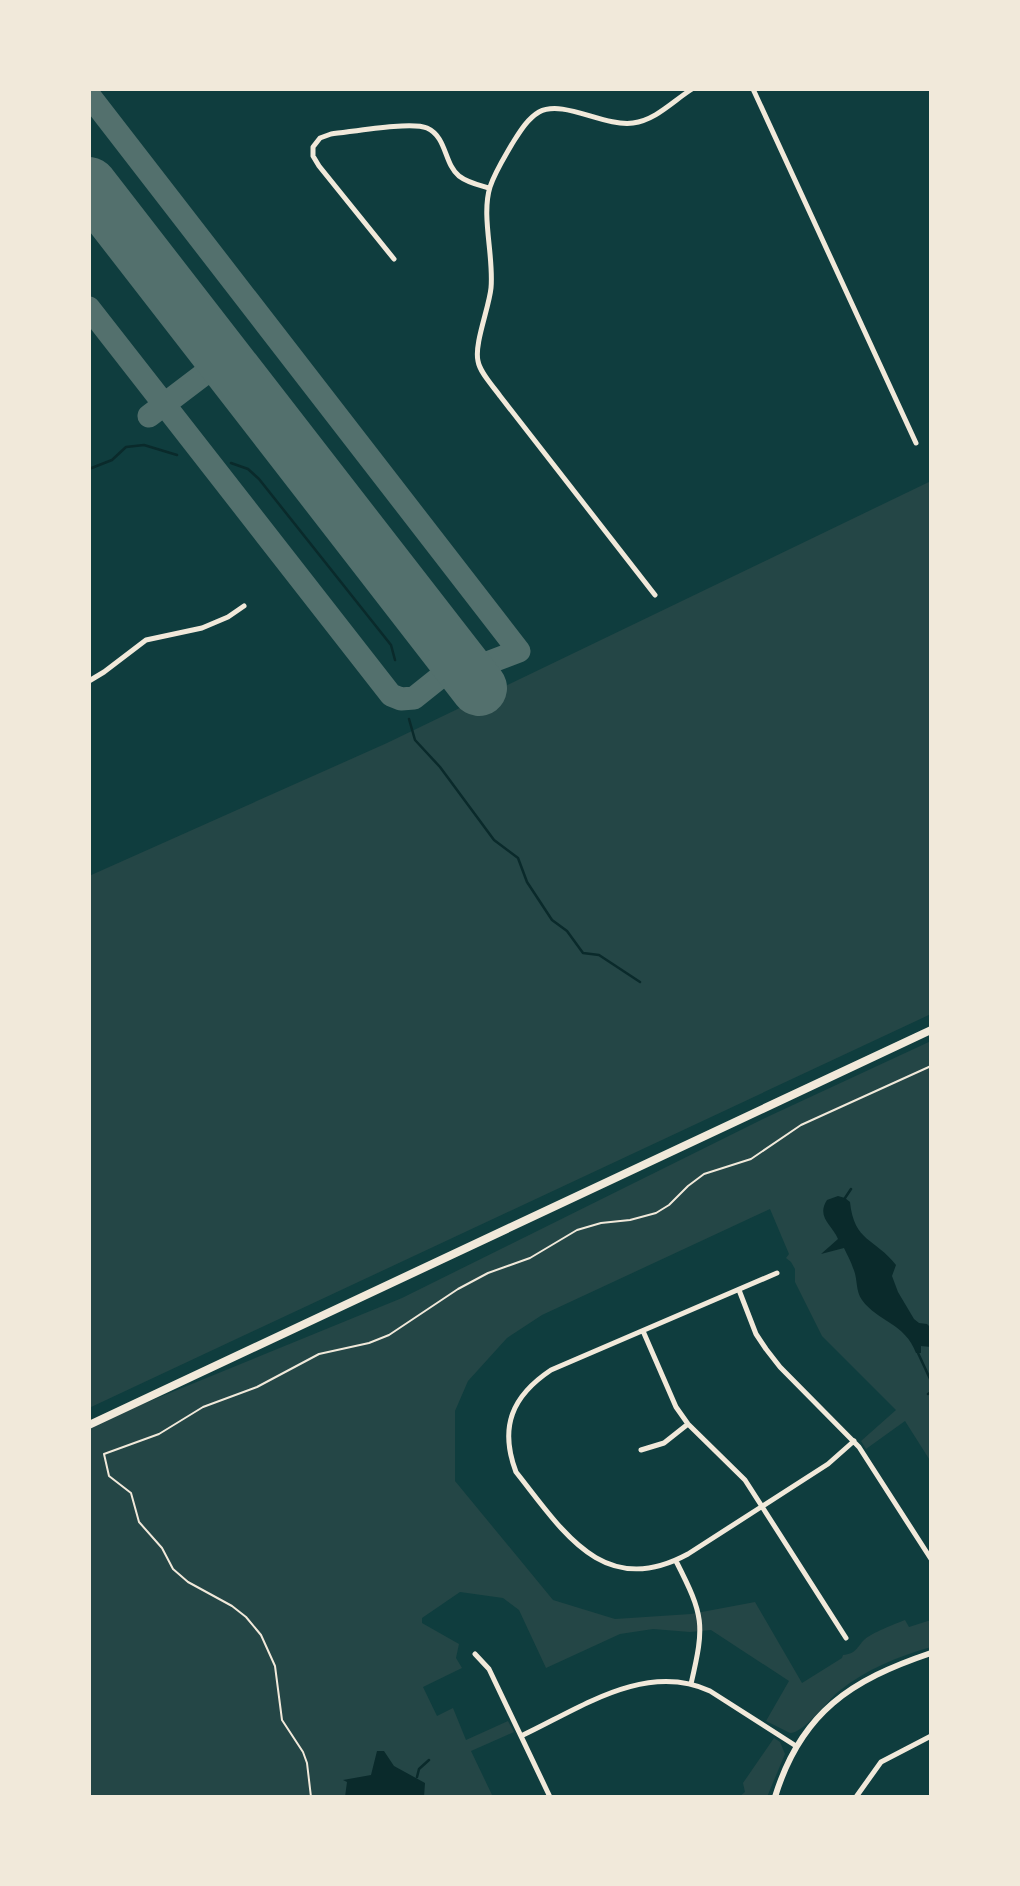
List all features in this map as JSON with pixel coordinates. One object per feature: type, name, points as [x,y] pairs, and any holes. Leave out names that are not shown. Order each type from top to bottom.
[{"type":"main road","points":[[89,1425],[931,1030]]},
{"type":"street","points":[[655,595],[500,396],[479,365],[477,352],[492,272],[488,226],[489,188],[527,122],[541,111],[559,109],[612,123],[636,122],[653,116],[692,89]]},
{"type":"street","points":[[753,89],[915,443]]},
{"type":"street","points":[[394,259],[318,166],[313,156],[313,148],[320,138],[331,134],[426,127],[440,138],[458,175],[489,188]]},
{"type":"street","points":[[89,681],[145,639],[202,628],[228,618],[244,606]]},
{"type":"street","points":[[777,1273],[551,1370],[533,1382],[520,1398],[509,1424],[511,1458],[516,1472],[565,1534],[587,1554],[599,1561],[627,1568],[649,1569],[676,1561],[763,1507],[828,1464],[854,1441]]},
{"type":"street","points":[[739,1290],[756,1334],[766,1349],[808,1396],[854,1441],[873,1466],[931,1559]]},
{"type":"street","points":[[643,1331],[668,1391],[688,1424],[744,1480],[846,1638]]},
{"type":"street","points":[[641,1450],[664,1443],[688,1424]]},
{"type":"street","points":[[676,1561],[701,1620],[701,1641],[691,1684]]},
{"type":"street","points":[[775,1797],[782,1774],[796,1746],[823,1711],[843,1694],[875,1674],[931,1653]]},
{"type":"street","points":[[475,1654],[489,1669],[550,1797]]},
{"type":"street","points":[[521,1736],[632,1685],[661,1681],[691,1684],[727,1701],[796,1746]]},
{"type":"street","points":[[856,1797],[881,1762],[931,1736]]},
{"type":"path","points":[[311,1797],[307,1763],[298,1744],[286,1729],[279,1711],[277,1677],[267,1645],[246,1617],[232,1606],[188,1582],[173,1569],[162,1548],[139,1522],[131,1493],[109,1476],[104,1454],[159,1434],[203,1407],[257,1387],[318,1354],[369,1343],[389,1335],[458,1289],[488,1273],[530,1258],[577,1230],[656,1213],[704,1174],[751,1160],[801,1125],[931,1066]]},
{"type":"shaded area","points":[[931,481],[931,1014],[89,1408],[89,876],[387,743]]},
{"type":"shaded area","points":[[931,1041],[931,1462],[905,1421],[866,1449],[861,1441],[896,1410],[822,1336],[795,1282],[795,1269],[786,1258],[789,1254],[770,1209],[542,1315],[507,1338],[468,1381],[455,1411],[455,1481],[553,1600],[615,1619],[691,1614],[755,1602],[802,1683],[843,1655],[854,1652],[872,1634],[905,1620],[909,1627],[931,1620],[931,1647],[871,1670],[838,1692],[802,1728],[790,1733],[766,1721],[789,1681],[711,1630],[690,1632],[653,1629],[620,1634],[546,1668],[519,1610],[503,1598],[460,1592],[422,1618],[422,1623],[459,1644],[456,1658],[462,1668],[423,1687],[437,1716],[453,1708],[466,1740],[508,1721],[514,1732],[471,1751],[493,1797],[89,1797],[89,1426],[402,1298],[765,1118]]},
{"type":"shaded area","points":[[838,1196],[850,1202],[852,1215],[861,1232],[896,1265],[892,1276],[914,1319],[931,1328],[931,1347],[921,1346],[921,1353],[916,1353],[905,1335],[862,1300],[855,1272],[844,1248],[821,1254],[838,1239],[823,1211],[827,1200]]},
{"type":"shaded area","points":[[774,1738],[780,1742],[785,1754],[767,1797],[739,1797],[745,1792],[743,1783]]},
{"type":"shaded area","points":[[377,1751],[384,1751],[394,1766],[425,1783],[424,1797],[345,1797],[347,1782],[343,1780],[371,1775]]},
{"type":"waterway","points":[[89,469],[112,460],[126,447],[144,445],[177,455]]},
{"type":"waterway","points":[[231,463],[248,469],[259,479],[391,645],[395,660]]},
{"type":"waterway","points":[[409,719],[415,740],[440,767],[494,840],[518,858],[527,882],[552,920],[567,931],[583,953],[599,955],[640,982]]},
{"type":"waterway","points":[[845,1198],[851,1189]]},
{"type":"waterway","points":[[918,1353],[931,1381]]},
{"type":"waterway","points":[[417,1777],[419,1769],[429,1760]]},
{"type":"taxiway","points":[[89,95],[519,651],[466,671]]},
{"type":"taxiway","points":[[89,308],[391,695],[401,699],[414,698],[459,662]]},
{"type":"taxiway","points":[[149,416],[224,359]]},
{"type":"runway","points":[[89,185],[479,688]]}]
